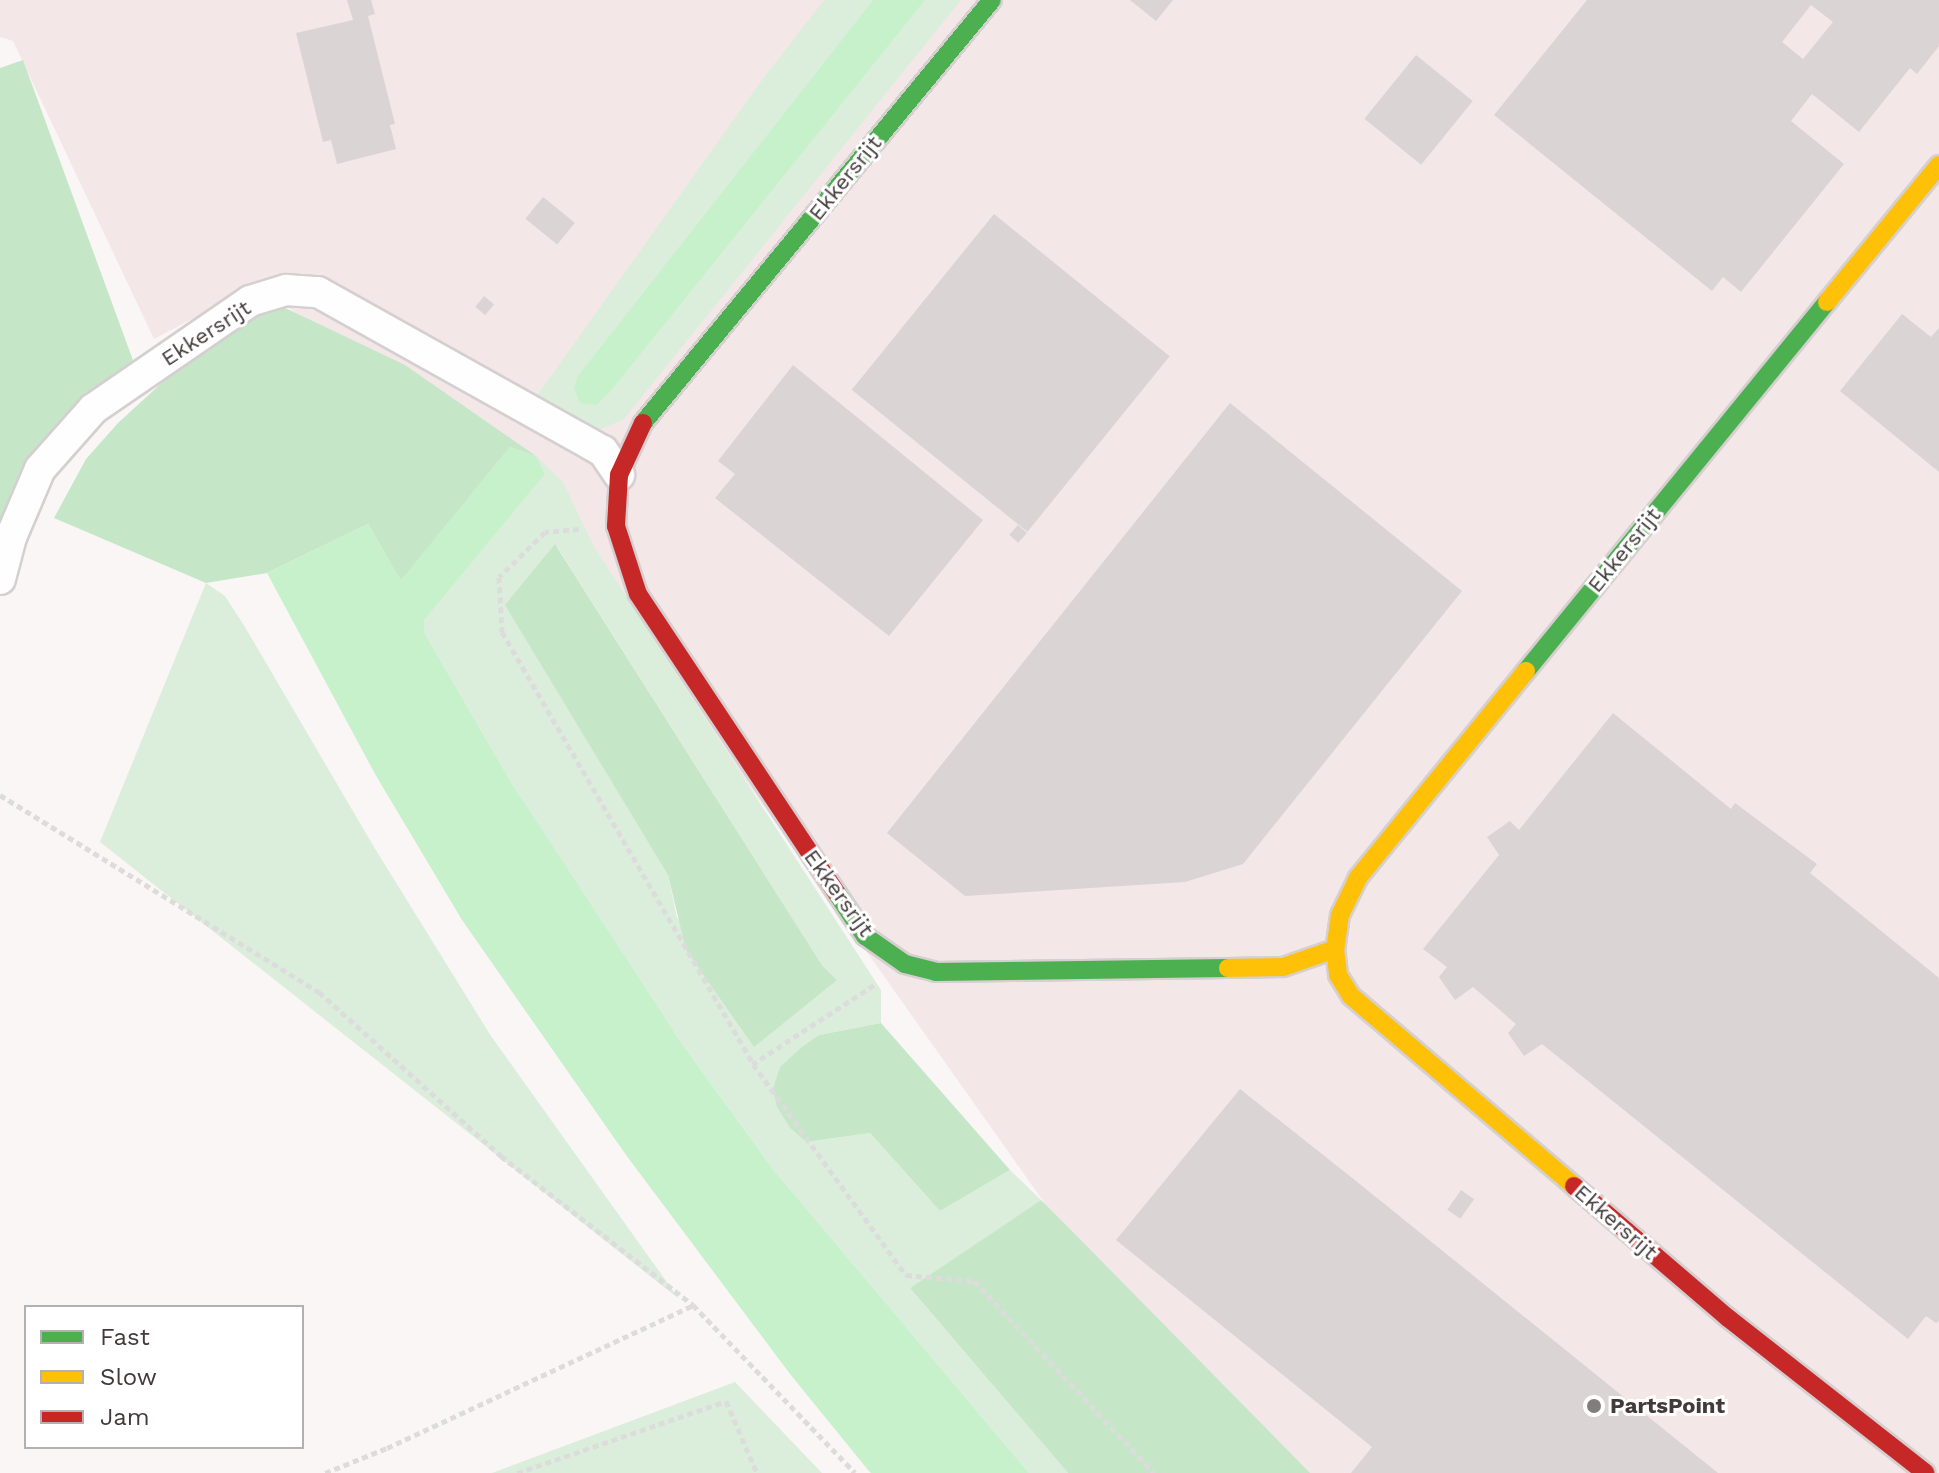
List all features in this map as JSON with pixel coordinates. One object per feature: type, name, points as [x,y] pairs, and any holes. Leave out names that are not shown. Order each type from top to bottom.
[{"type":"street","name":"Ekkersrijt","points":[[992,0],[641,425],[619,475],[616,526],[638,594],[865,936],[905,964],[936,972],[1283,967],[1335,949]]},
{"type":"street","name":"Ekkersrijt","points":[[1926,1473],[1728,1318],[1351,996],[1338,975],[1335,949],[1340,915],[1358,878],[1939,165]]},
{"type":"street","name":"Ekkersrijt","points":[[0,579],[11,537],[40,469],[93,409],[250,301],[286,290],[318,292],[603,451],[619,475]]},
{"type":"path","points":[[616,526],[545,532],[499,577],[502,632],[753,1064],[906,1275],[974,1281],[1154,1473]]},
{"type":"path","points":[[0,795],[319,992],[501,1156],[693,1305],[855,1473]]},
{"type":"path","points":[[753,1064],[905,964]]},
{"type":"path","points":[[325,1473],[387,1448],[693,1305]]},
{"type":"path","points":[[517,1473],[726,1401],[757,1473]]},
{"type":"shaded area","points":[[0,0],[1939,0],[1939,1473],[1278,1473],[1106,1290],[540,490],[257,285],[154,339],[13,41],[0,37]]},
{"type":"shaded area","points":[[824,0],[873,0],[577,377],[574,388],[596,405],[925,0],[961,0],[624,419],[595,432],[536,397],[759,84]]},
{"type":"shaded area","points":[[873,0],[925,0],[609,393],[596,405],[580,403],[574,388],[577,377]]},
{"type":"shaded area","points":[[23,60],[134,363],[0,532],[0,68]]},
{"type":"shaded area","points":[[279,305],[405,365],[536,456],[510,447],[401,581],[368,524],[267,573],[206,583],[54,518],[86,459],[118,423],[166,379],[265,309]]},
{"type":"shaded area","points":[[510,447],[536,456],[545,474],[424,620],[424,632],[512,784],[680,1041],[772,1168],[1029,1473],[871,1473],[868,1470],[790,1374],[626,1155],[462,920],[375,774],[267,573],[368,524],[401,580]]},
{"type":"shaded area","points":[[536,456],[563,482],[593,545],[881,990],[881,1023],[819,1035],[777,1107],[790,1128],[806,1142],[870,1133],[940,1211],[1010,1170],[1041,1200],[910,1288],[1068,1473],[1029,1473],[772,1168],[680,1041],[579,890],[512,784],[424,632],[423,620],[545,474]],"holes":[[[556,545],[822,965],[837,980],[677,918],[668,875],[647,838]]]},
{"type":"shaded area","points":[[555,544],[822,965],[837,980],[754,1047],[686,950],[668,875],[505,605]]},
{"type":"shaded area","points":[[206,583],[225,596],[245,627],[374,847],[491,1036],[679,1299],[100,842]]},
{"type":"shaded area","points":[[881,1023],[1010,1170],[940,1211],[870,1133],[806,1142],[790,1128],[777,1107],[773,1089],[780,1067],[802,1047],[819,1035]]},
{"type":"shaded area","points":[[1041,1200],[1310,1473],[1068,1473],[910,1288]]},
{"type":"shaded area","points":[[735,1382],[822,1473],[492,1473]]},
{"type":"building","points":[[347,0],[371,0],[375,14],[368,16],[395,124],[390,125],[396,149],[337,164],[331,140],[323,142],[296,33],[353,20]]},
{"type":"building","points":[[1130,0],[1173,0],[1156,21]]},
{"type":"building","points":[[1587,0],[1939,0],[1939,46],[1917,74],[1910,68],[1859,132],[1812,94],[1791,121],[1844,164],[1741,292],[1723,277],[1712,291],[1494,115]],"holes":[[[1811,5],[1833,22],[1803,59],[1782,42]]]},
{"type":"building","points":[[1416,55],[1473,101],[1421,165],[1364,119]]},
{"type":"building","points":[[543,197],[575,223],[557,245],[525,219]]},
{"type":"building","points":[[994,214],[1170,356],[1027,532],[852,390]]},
{"type":"building","points":[[484,296],[494,304],[485,315],[475,307]]},
{"type":"building","points":[[1902,314],[1931,337],[1939,328],[1939,472],[1840,391]]},
{"type":"building","points":[[793,365],[983,520],[889,636],[715,498],[735,474],[718,461]]},
{"type":"building","points":[[1230,403],[1462,591],[1243,864],[1185,882],[965,896],[887,833]]},
{"type":"building","points":[[1018,525],[1027,533],[1018,543],[1009,535]]},
{"type":"building","points":[[1613,713],[1731,809],[1735,803],[1817,864],[1810,873],[1939,978],[1939,1321],[1936,1323],[1926,1316],[1908,1339],[1542,1044],[1524,1056],[1508,1033],[1516,1024],[1473,987],[1455,1000],[1439,977],[1447,967],[1423,949],[1499,855],[1487,837],[1510,821],[1519,830]]},
{"type":"building","points":[[1240,1089],[1718,1473],[1351,1473],[1372,1447],[1116,1240]]},
{"type":"building","points":[[1461,1190],[1474,1199],[1460,1219],[1447,1210]]},
{"type":"traffic: fast","points":[[643,423],[992,0]]},
{"type":"traffic: fast","points":[[1526,671],[1827,302]]},
{"type":"traffic: fast","points":[[836,892],[865,936],[905,964],[936,972],[1228,968]]},
{"type":"traffic: slow","points":[[1827,302],[1939,165]]},
{"type":"traffic: slow","points":[[1526,671],[1358,878],[1340,915],[1335,949],[1338,975],[1351,996],[1574,1186]]},
{"type":"traffic: slow","points":[[1228,968],[1283,967],[1335,949]]},
{"type":"traffic: jam","points":[[643,423],[619,475],[616,526],[638,594],[836,892]]},
{"type":"traffic: jam","points":[[1574,1186],[1728,1318],[1926,1473]]},
{"type":"place","name":"PartsPoint","points":[[1594,1406]]}]
